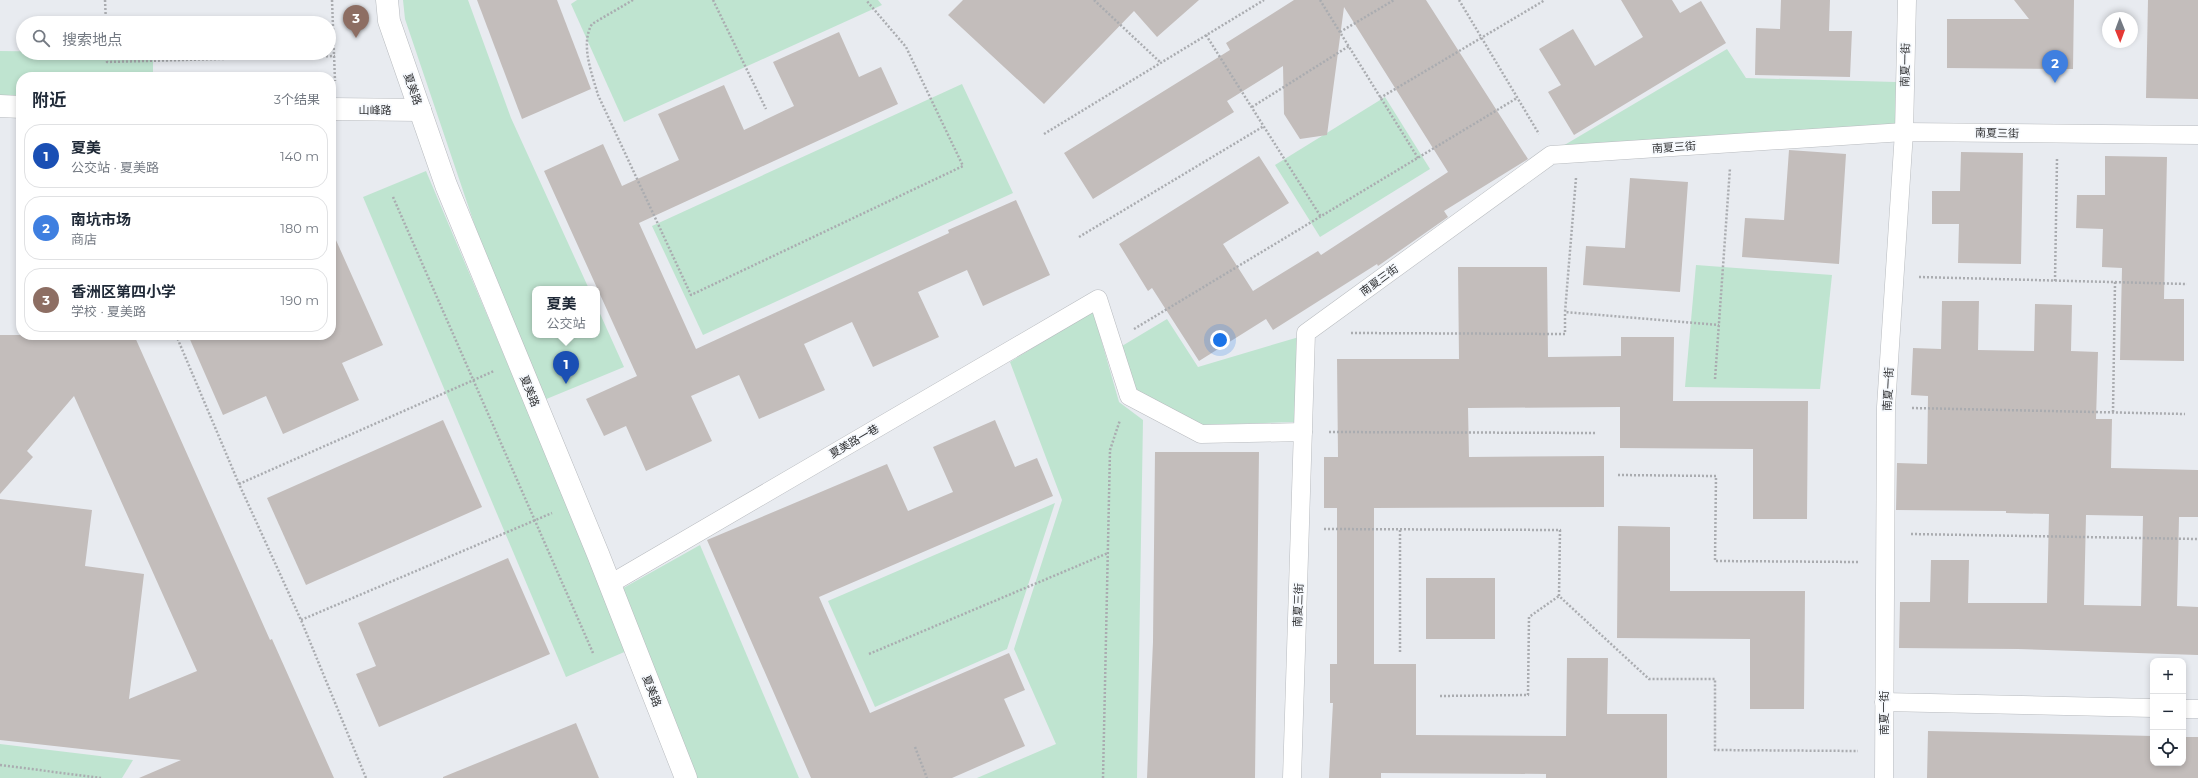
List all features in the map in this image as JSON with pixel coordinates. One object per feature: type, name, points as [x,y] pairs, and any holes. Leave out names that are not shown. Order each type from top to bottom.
[{"type":"street","name":"夏美路","points":[[387,0],[389,21],[446,185],[610,584],[686,778]]},
{"type":"street","points":[[0,106],[16,106]]},
{"type":"street","name":"山峰路","points":[[336,109],[420,110]]},
{"type":"lane","name":"南夏一街","points":[[1884,778],[1886,407],[1904,132],[1907,0]]},
{"type":"lane","name":"南夏三街","points":[[1292,778],[1306,333],[1551,155],[1904,132],[2198,135]]},
{"type":"lane","name":"夏美路一巷","points":[[610,584],[1098,299],[1112,343]]},
{"type":"lane","points":[[1112,343],[1129,396],[1201,434],[1303,432]]},
{"type":"lane","points":[[1884,702],[2150,708]]},
{"type":"lane","points":[[2186,709],[2198,709]]},
{"type":"path","points":[[105,0],[106,16]]},
{"type":"path","points":[[332,0],[333,16]]},
{"type":"path","points":[[633,0],[592,24],[587,41],[590,64],[598,95],[691,295],[963,166],[906,47],[866,0]]},
{"type":"path","points":[[714,0],[766,109]]},
{"type":"path","points":[[1094,0],[1161,63]]},
{"type":"path","points":[[1044,134],[1264,0]]},
{"type":"path","points":[[1320,0],[1418,158]]},
{"type":"path","points":[[1340,32],[1394,0]]},
{"type":"path","points":[[1459,0],[1551,155]]},
{"type":"path","points":[[1380,98],[1545,0]]},
{"type":"path","points":[[1206,35],[1321,216]]},
{"type":"path","points":[[1252,106],[1349,46]]},
{"type":"path","points":[[107,60],[107,62],[183,60]]},
{"type":"path","points":[[335,60],[335,72]]},
{"type":"path","points":[[1112,343],[1517,98]]},
{"type":"path","points":[[1079,237],[1264,126]]},
{"type":"path","points":[[2055,281],[2058,134]]},
{"type":"path","points":[[1715,379],[1732,143]]},
{"type":"path","points":[[1306,333],[1565,334],[1565,312],[1579,153]]},
{"type":"path","points":[[393,197],[593,653]]},
{"type":"path","points":[[1895,277],[2187,284]]},
{"type":"path","points":[[2113,412],[2116,282]]},
{"type":"path","points":[[1565,312],[1719,325]]},
{"type":"path","points":[[178,340],[239,484],[301,620],[366,778]]},
{"type":"path","points":[[239,484],[518,360]]},
{"type":"path","points":[[1886,407],[2186,414]]},
{"type":"path","points":[[1103,778],[1110,450],[1122,412]]},
{"type":"path","points":[[1303,432],[1596,432]]},
{"type":"path","points":[[1618,475],[1716,476],[1715,561],[1885,562]]},
{"type":"path","points":[[301,620],[576,502]]},
{"type":"path","points":[[1300,529],[1560,530],[1559,596],[1649,679],[1715,679],[1715,750],[1884,752]]},
{"type":"path","points":[[1400,530],[1400,652]]},
{"type":"path","points":[[1885,533],[2198,539]]},
{"type":"path","points":[[869,654],[1108,553]]},
{"type":"path","points":[[1440,696],[1528,695],[1529,617],[1559,596]]},
{"type":"path","points":[[915,748],[927,778]]},
{"type":"path","points":[[0,766],[101,778]]},
{"type":"green space","points":[[403,0],[468,0],[511,118],[588,286],[532,286],[532,338],[600,338],[600,314],[624,367],[544,400],[476,229],[405,19]]},
{"type":"green space","points":[[577,0],[878,0],[882,5],[624,122],[571,4]]},
{"type":"green space","points":[[1727,49],[1746,78],[1896,82],[1895,127],[1556,150]]},
{"type":"green space","points":[[0,51],[16,51],[16,60],[153,60],[153,72],[16,72],[16,98],[0,99]]},
{"type":"green space","points":[[962,84],[1013,193],[703,335],[652,226]]},
{"type":"green space","points":[[1385,97],[1430,169],[1320,237],[1275,165]]},
{"type":"green space","points":[[426,171],[629,650],[566,677],[363,197]]},
{"type":"green space","points":[[1696,265],[1832,275],[1820,389],[1685,387]]},
{"type":"green space","points":[[1093,311],[1119,402],[1143,420],[1137,778],[977,778],[1056,744],[1014,649],[1062,500],[1010,362]]},
{"type":"green space","points":[[1167,319],[1198,367],[1299,337],[1294,422],[1203,425],[1137,392],[1122,346]]},
{"type":"green space","points":[[1055,503],[1007,649],[875,707],[828,601]]},
{"type":"green space","points":[[700,545],[799,778],[693,778],[618,591]]},
{"type":"green space","points":[[0,744],[133,760],[122,778],[0,778]]},
{"type":"building","points":[[477,0],[557,0],[591,89],[522,119]]},
{"type":"building","points":[[963,0],[1199,0],[1157,37],[1134,11],[1044,104],[948,15]]},
{"type":"building","points":[[1294,0],[1426,0],[1528,159],[1444,211],[1448,217],[1378,266],[1377,264],[1273,330],[1266,319],[1199,361],[1152,288],[1148,291],[1119,244],[1259,156],[1289,203],[1223,244],[1253,291],[1318,251],[1321,255],[1448,172],[1344,7],[1327,135],[1300,139],[1284,114],[1283,66],[1227,101],[1234,112],[1093,199],[1064,153],[1230,50],[1226,43]]},
{"type":"building","points":[[1621,0],[1672,0],[1680,13],[1701,1],[1726,43],[1574,135],[1548,92],[1561,85],[1539,49],[1573,29],[1595,66],[1643,37]]},
{"type":"building","points":[[1781,0],[1830,0],[1829,31],[1852,31],[1850,77],[1755,75],[1756,28],[1780,29]]},
{"type":"building","points":[[2014,0],[2074,0],[2073,69],[1947,68],[1947,19],[2029,19]]},
{"type":"building","points":[[2148,0],[2198,0],[2198,99],[2146,98]]},
{"type":"building","points":[[839,32],[859,77],[881,67],[898,104],[639,223],[696,349],[949,233],[948,230],[1016,200],[1050,275],[983,306],[967,270],[918,292],[939,337],[873,367],[852,322],[804,344],[825,390],[759,419],[739,375],[691,396],[712,441],[646,471],[626,426],[604,436],[586,399],[637,376],[600,294],[600,286],[596,286],[544,171],[603,144],[622,186],[679,160],[658,114],[724,85],[744,130],[794,106],[773,62]]},
{"type":"building","points":[[1789,150],[1846,154],[1839,264],[1742,257],[1745,218],[1784,220]]},
{"type":"building","points":[[1961,152],[2023,153],[2021,264],[1958,263],[1959,224],[1932,224],[1932,191],[1960,191]]},
{"type":"building","points":[[2105,156],[2167,157],[2164,299],[2184,299],[2184,361],[2120,360],[2122,268],[2102,267],[2103,229],[2076,228],[2077,195],[2105,195]]},
{"type":"building","points":[[1630,178],[1688,182],[1680,292],[1583,285],[1586,246],[1625,248]]},
{"type":"building","points":[[336,240],[383,345],[342,363],[359,400],[283,434],[266,396],[223,415],[190,340],[336,340]]},
{"type":"building","points":[[1458,267],[1547,267],[1548,357],[1621,356],[1621,337],[1674,337],[1673,401],[1808,401],[1807,519],[1753,519],[1753,449],[1620,448],[1620,407],[1468,408],[1469,457],[1604,456],[1604,507],[1374,508],[1374,664],[1416,664],[1416,735],[1566,736],[1567,658],[1608,658],[1607,714],[1667,714],[1667,778],[1546,778],[1546,774],[1381,773],[1381,778],[1329,778],[1333,703],[1330,703],[1330,664],[1337,664],[1337,508],[1324,508],[1324,457],[1338,457],[1337,359],[1459,359]]},
{"type":"building","points":[[1942,301],[1979,301],[1978,350],[2034,351],[2035,304],[2072,305],[2071,351],[2098,352],[2096,419],[2112,419],[2111,468],[2198,470],[2198,517],[2179,517],[2177,606],[2198,607],[2198,655],[2018,649],[1899,648],[1900,602],[1930,602],[1931,560],[1969,560],[1968,603],[2047,603],[2049,514],[2006,513],[2006,511],[1896,510],[1897,463],[1927,464],[1928,396],[1911,395],[1913,348],[1941,349]],"holes":[[[2086,515],[2143,516],[2141,606],[2084,605]]]},
{"type":"building","points":[[0,335],[16,335],[16,340],[136,340],[270,640],[272,639],[334,778],[139,778],[181,760],[0,740],[0,499],[92,510],[85,566],[144,574],[129,699],[197,671],[74,396],[27,451],[33,457],[0,494]]},
{"type":"building","points":[[443,420],[482,507],[306,585],[267,498]]},
{"type":"building","points":[[995,420],[1015,467],[1037,458],[1053,496],[819,597],[870,713],[1009,653],[1025,690],[1004,699],[1025,746],[952,778],[811,778],[707,540],[887,464],[908,511],[953,492],[933,447]]},
{"type":"building","points":[[1155,452],[1259,452],[1255,778],[1147,778],[1153,642]]},
{"type":"building","points":[[1618,526],[1670,527],[1670,591],[1805,591],[1804,709],[1750,709],[1750,639],[1617,638]]},
{"type":"building","points":[[508,558],[550,654],[379,727],[356,674],[376,666],[358,623]]},
{"type":"building","points":[[1426,578],[1495,578],[1495,639],[1426,639]]},
{"type":"building","points":[[576,723],[599,778],[443,778],[443,777]]},
{"type":"building","points":[[1928,731],[2150,736],[2150,766],[2186,766],[2186,737],[2198,737],[2198,778],[1927,778]]},
{"type":"place","name":"香洲区第四小学","points":[[356,38]]},
{"type":"place","name":"南坑市场","points":[[2055,83]]},
{"type":"place","name":"夏美","points":[[566,384]]}]
